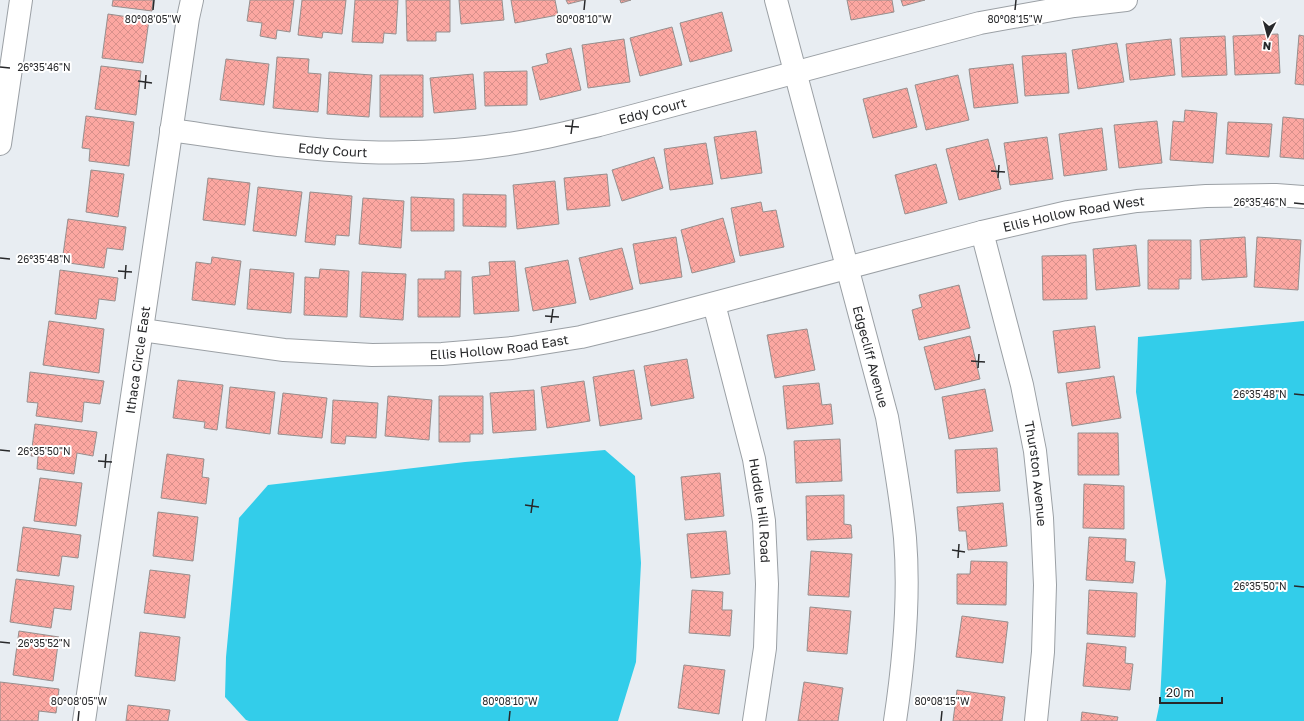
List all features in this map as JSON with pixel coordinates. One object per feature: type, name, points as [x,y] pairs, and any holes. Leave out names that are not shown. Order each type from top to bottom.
[{"type":"street","points":[[0,144],[21,0]]},
{"type":"street","name":"Ithaca Circle East","points":[[84,721],[171,130],[192,0]]},
{"type":"street","name":"Edgecliff Avenue","points":[[776,0],[887,417],[898,478],[905,540],[906,602],[901,679],[895,721]]},
{"type":"street","name":"Eddy Court","points":[[171,130],[301,148],[364,152],[411,152],[474,148],[536,139],[599,125],[980,23],[1074,6],[1126,0]]},
{"type":"street","name":"Ellis Hollow Road West","points":[[848,268],[982,232],[1068,212],[1137,201],[1206,196],[1276,195],[1304,197]]},
{"type":"street","name":"Thurston Avenue","points":[[982,232],[1022,385],[1035,451],[1042,510],[1045,600],[1043,652],[1036,721]]},
{"type":"street","name":"Ellis Hollow Road East","points":[[142,330],[284,350],[372,355],[442,354],[512,348],[581,336],[651,320],[848,268]]},
{"type":"street","name":"Huddle Hill Road","points":[[714,304],[754,459],[764,521],[767,584],[765,648],[754,721]]},
{"type":"water","points":[[1304,321],[1304,721],[1156,721],[1160,702],[1166,581],[1136,392],[1138,337]]},
{"type":"water","points":[[605,450],[635,476],[641,563],[636,662],[618,721],[249,721],[246,720],[225,697],[226,657],[239,518],[268,485],[465,462]]},
{"type":"building","points":[[113,0],[153,0],[152,11],[112,6]]},
{"type":"building","points":[[250,0],[294,0],[290,32],[277,30],[276,39],[260,36],[262,23],[247,21]]},
{"type":"building","points":[[302,0],[346,0],[342,34],[323,32],[322,38],[298,35]]},
{"type":"building","points":[[355,0],[398,0],[396,34],[384,33],[383,43],[352,42]]},
{"type":"building","points":[[406,0],[450,0],[450,32],[436,32],[436,41],[407,41]]},
{"type":"building","points":[[459,0],[502,0],[504,20],[461,24]]},
{"type":"building","points":[[511,0],[555,0],[558,15],[515,23]]},
{"type":"building","points":[[566,0],[584,0],[568,4]]},
{"type":"building","points":[[620,0],[631,0],[621,3]]},
{"type":"building","points":[[847,0],[892,0],[894,12],[851,20]]},
{"type":"building","points":[[901,0],[925,0],[903,6]]},
{"type":"building","points":[[722,12],[732,51],[690,62],[680,23]]},
{"type":"building","points":[[108,14],[149,20],[143,63],[102,58]]},
{"type":"building","points":[[672,27],[682,65],[640,76],[630,38]]},
{"type":"building","points":[[1278,34],[1280,73],[1235,75],[1233,36]]},
{"type":"building","points":[[1299,35],[1304,36],[1304,85],[1295,84]]},
{"type":"building","points":[[1225,36],[1227,75],[1182,77],[1180,38]]},
{"type":"building","points":[[624,39],[630,82],[588,88],[582,45]]},
{"type":"building","points":[[1171,39],[1175,75],[1130,80],[1126,44]]},
{"type":"building","points":[[1117,43],[1124,82],[1078,89],[1072,50]]},
{"type":"building","points":[[571,48],[581,90],[540,100],[532,67],[548,63],[546,54]]},
{"type":"building","points":[[1066,53],[1069,93],[1025,96],[1022,56]]},
{"type":"building","points":[[277,57],[309,59],[308,73],[321,74],[318,112],[273,108]]},
{"type":"building","points":[[226,59],[269,64],[264,105],[220,100]]},
{"type":"building","points":[[1013,64],[1018,103],[974,108],[969,69]]},
{"type":"building","points":[[101,66],[141,71],[136,115],[95,109]]},
{"type":"building","points":[[527,71],[527,105],[485,106],[484,72]]},
{"type":"building","points":[[329,72],[372,75],[369,117],[327,114]]},
{"type":"building","points":[[473,74],[476,109],[434,113],[430,78]]},
{"type":"building","points":[[380,75],[423,75],[423,117],[380,117]]},
{"type":"building","points":[[958,75],[969,120],[926,130],[915,85]]},
{"type":"building","points":[[907,88],[917,127],[873,138],[863,99]]},
{"type":"building","points":[[1185,110],[1217,113],[1213,163],[1170,160],[1173,121],[1184,122]]},
{"type":"building","points":[[86,116],[134,122],[129,166],[89,161],[90,149],[82,148]]},
{"type":"building","points":[[1283,117],[1304,119],[1304,159],[1280,157]]},
{"type":"building","points":[[1157,121],[1162,163],[1119,168],[1114,125]]},
{"type":"building","points":[[1228,122],[1272,124],[1269,157],[1226,154]]},
{"type":"building","points":[[1102,128],[1107,170],[1064,176],[1059,134]]},
{"type":"building","points":[[756,131],[762,173],[721,179],[714,137]]},
{"type":"building","points":[[1047,137],[1053,179],[1010,185],[1004,143]]},
{"type":"building","points":[[988,139],[1001,189],[959,200],[946,149]]},
{"type":"building","points":[[706,143],[713,184],[670,190],[664,149]]},
{"type":"building","points":[[654,157],[663,188],[622,201],[612,170]]},
{"type":"building","points":[[936,164],[947,203],[905,214],[895,175]]},
{"type":"building","points":[[91,170],[124,174],[118,217],[86,212]]},
{"type":"building","points":[[607,174],[610,206],[567,210],[564,178]]},
{"type":"building","points":[[208,178],[250,183],[245,225],[203,220]]},
{"type":"building","points":[[555,181],[559,224],[517,229],[513,185]]},
{"type":"building","points":[[258,187],[302,192],[296,236],[253,231]]},
{"type":"building","points":[[310,192],[352,196],[349,236],[336,235],[335,245],[305,242]]},
{"type":"building","points":[[463,194],[506,195],[506,227],[463,226]]},
{"type":"building","points":[[411,197],[454,199],[454,231],[411,231]]},
{"type":"building","points":[[363,198],[404,201],[401,248],[359,244]]},
{"type":"building","points":[[761,202],[763,212],[776,210],[784,247],[740,256],[731,208]]},
{"type":"building","points":[[723,218],[735,262],[692,273],[681,230]]},
{"type":"building","points":[[68,219],[126,227],[123,250],[107,248],[104,268],[62,262]]},
{"type":"building","points":[[676,237],[682,277],[640,284],[633,244]]},
{"type":"building","points":[[1245,237],[1247,277],[1202,280],[1200,240]]},
{"type":"building","points":[[1257,237],[1301,240],[1298,290],[1254,287]]},
{"type":"building","points":[[1148,240],[1191,240],[1191,279],[1179,279],[1179,289],[1148,289]]},
{"type":"building","points":[[1136,245],[1140,286],[1096,290],[1093,249]]},
{"type":"building","points":[[622,248],[633,289],[590,300],[579,258]]},
{"type":"building","points":[[1086,255],[1087,299],[1043,300],[1042,256]]},
{"type":"building","points":[[212,257],[241,261],[235,305],[192,300],[196,262],[211,264]]},
{"type":"building","points":[[568,260],[576,303],[533,311],[525,268]]},
{"type":"building","points":[[515,261],[519,311],[474,314],[472,277],[490,275],[489,262]]},
{"type":"building","points":[[250,269],[294,273],[291,313],[247,309]]},
{"type":"building","points":[[320,269],[349,271],[347,317],[304,315],[305,277],[319,278]]},
{"type":"building","points":[[60,270],[118,278],[115,301],[99,299],[96,319],[55,314]]},
{"type":"building","points":[[445,271],[461,271],[460,317],[418,317],[418,279],[445,279]]},
{"type":"building","points":[[362,272],[406,274],[403,320],[360,317]]},
{"type":"building","points":[[959,285],[970,328],[919,340],[912,310],[922,307],[919,295]]},
{"type":"building","points":[[49,321],[104,329],[99,373],[43,365]]},
{"type":"building","points":[[1095,326],[1100,368],[1058,373],[1053,331]]},
{"type":"building","points":[[807,329],[815,370],[775,378],[767,335]]},
{"type":"building","points":[[970,336],[980,379],[935,390],[924,347]]},
{"type":"building","points":[[687,359],[694,398],[651,406],[644,366]]},
{"type":"building","points":[[634,370],[642,419],[600,426],[593,377]]},
{"type":"building","points":[[30,372],[104,381],[100,404],[84,402],[82,422],[36,416],[38,403],[27,402]]},
{"type":"building","points":[[1114,376],[1121,418],[1072,426],[1066,383]]},
{"type":"building","points":[[178,380],[223,385],[217,430],[204,428],[205,422],[173,418]]},
{"type":"building","points":[[584,381],[590,421],[547,428],[541,387]]},
{"type":"building","points":[[819,383],[822,405],[831,404],[833,424],[787,429],[783,386]]},
{"type":"building","points":[[230,387],[275,392],[270,434],[226,428]]},
{"type":"building","points":[[985,389],[993,431],[949,439],[942,397]]},
{"type":"building","points":[[534,390],[536,430],[493,433],[490,393]]},
{"type":"building","points":[[283,393],[327,398],[322,438],[278,434]]},
{"type":"building","points":[[388,396],[432,400],[429,440],[385,436]]},
{"type":"building","points":[[439,396],[483,396],[483,434],[470,434],[470,442],[439,442]]},
{"type":"building","points":[[333,400],[378,403],[376,438],[346,436],[345,444],[331,443]]},
{"type":"building","points":[[35,424],[97,432],[93,456],[77,453],[74,474],[37,469],[38,456],[31,456]]},
{"type":"building","points":[[1078,433],[1118,433],[1119,475],[1078,475]]},
{"type":"building","points":[[840,439],[842,481],[796,483],[794,441]]},
{"type":"building","points":[[997,448],[1000,491],[957,493],[955,450]]},
{"type":"building","points":[[167,454],[204,459],[202,477],[209,478],[206,504],[161,498]]},
{"type":"building","points":[[720,473],[724,516],[685,520],[681,477]]},
{"type":"building","points":[[40,478],[82,483],[76,526],[34,521]]},
{"type":"building","points":[[1084,484],[1124,486],[1124,529],[1083,528]]},
{"type":"building","points":[[844,495],[844,524],[851,525],[852,538],[807,540],[806,496]]},
{"type":"building","points":[[1003,503],[1007,546],[968,550],[966,531],[959,531],[957,507]]},
{"type":"building","points":[[158,512],[198,517],[193,561],[153,556]]},
{"type":"building","points":[[23,527],[81,535],[78,558],[62,556],[59,576],[17,571]]},
{"type":"building","points":[[726,531],[730,574],[691,578],[687,534]]},
{"type":"building","points":[[1089,537],[1126,539],[1125,561],[1135,562],[1133,583],[1086,580]]},
{"type":"building","points":[[811,551],[852,554],[849,597],[808,595]]},
{"type":"building","points":[[971,561],[1007,562],[1006,605],[957,604],[957,574],[970,574]]},
{"type":"building","points":[[150,570],[190,575],[185,618],[144,613]]},
{"type":"building","points":[[16,579],[74,586],[71,610],[54,608],[51,628],[10,622]]},
{"type":"building","points":[[692,590],[723,592],[722,610],[732,610],[730,636],[689,633]]},
{"type":"building","points":[[1089,590],[1137,593],[1135,637],[1087,634]]},
{"type":"building","points":[[810,607],[851,611],[847,654],[807,651]]},
{"type":"building","points":[[962,616],[1008,622],[1003,663],[956,657]]},
{"type":"building","points":[[19,631],[59,637],[53,681],[13,675]]},
{"type":"building","points":[[140,632],[180,637],[175,681],[135,676]]},
{"type":"building","points":[[1087,643],[1126,647],[1125,663],[1133,664],[1130,690],[1083,686]]},
{"type":"building","points":[[684,665],[725,670],[719,714],[678,708]]},
{"type":"building","points":[[0,682],[59,689],[56,713],[39,711],[38,721],[0,721]]},
{"type":"building","points":[[804,682],[843,688],[838,721],[798,721]]},
{"type":"building","points":[[957,690],[1005,697],[1002,721],[953,721]]},
{"type":"building","points":[[128,705],[170,710],[168,721],[126,721]]},
{"type":"building","points":[[1082,712],[1118,717],[1117,721],[1081,721]]}]
